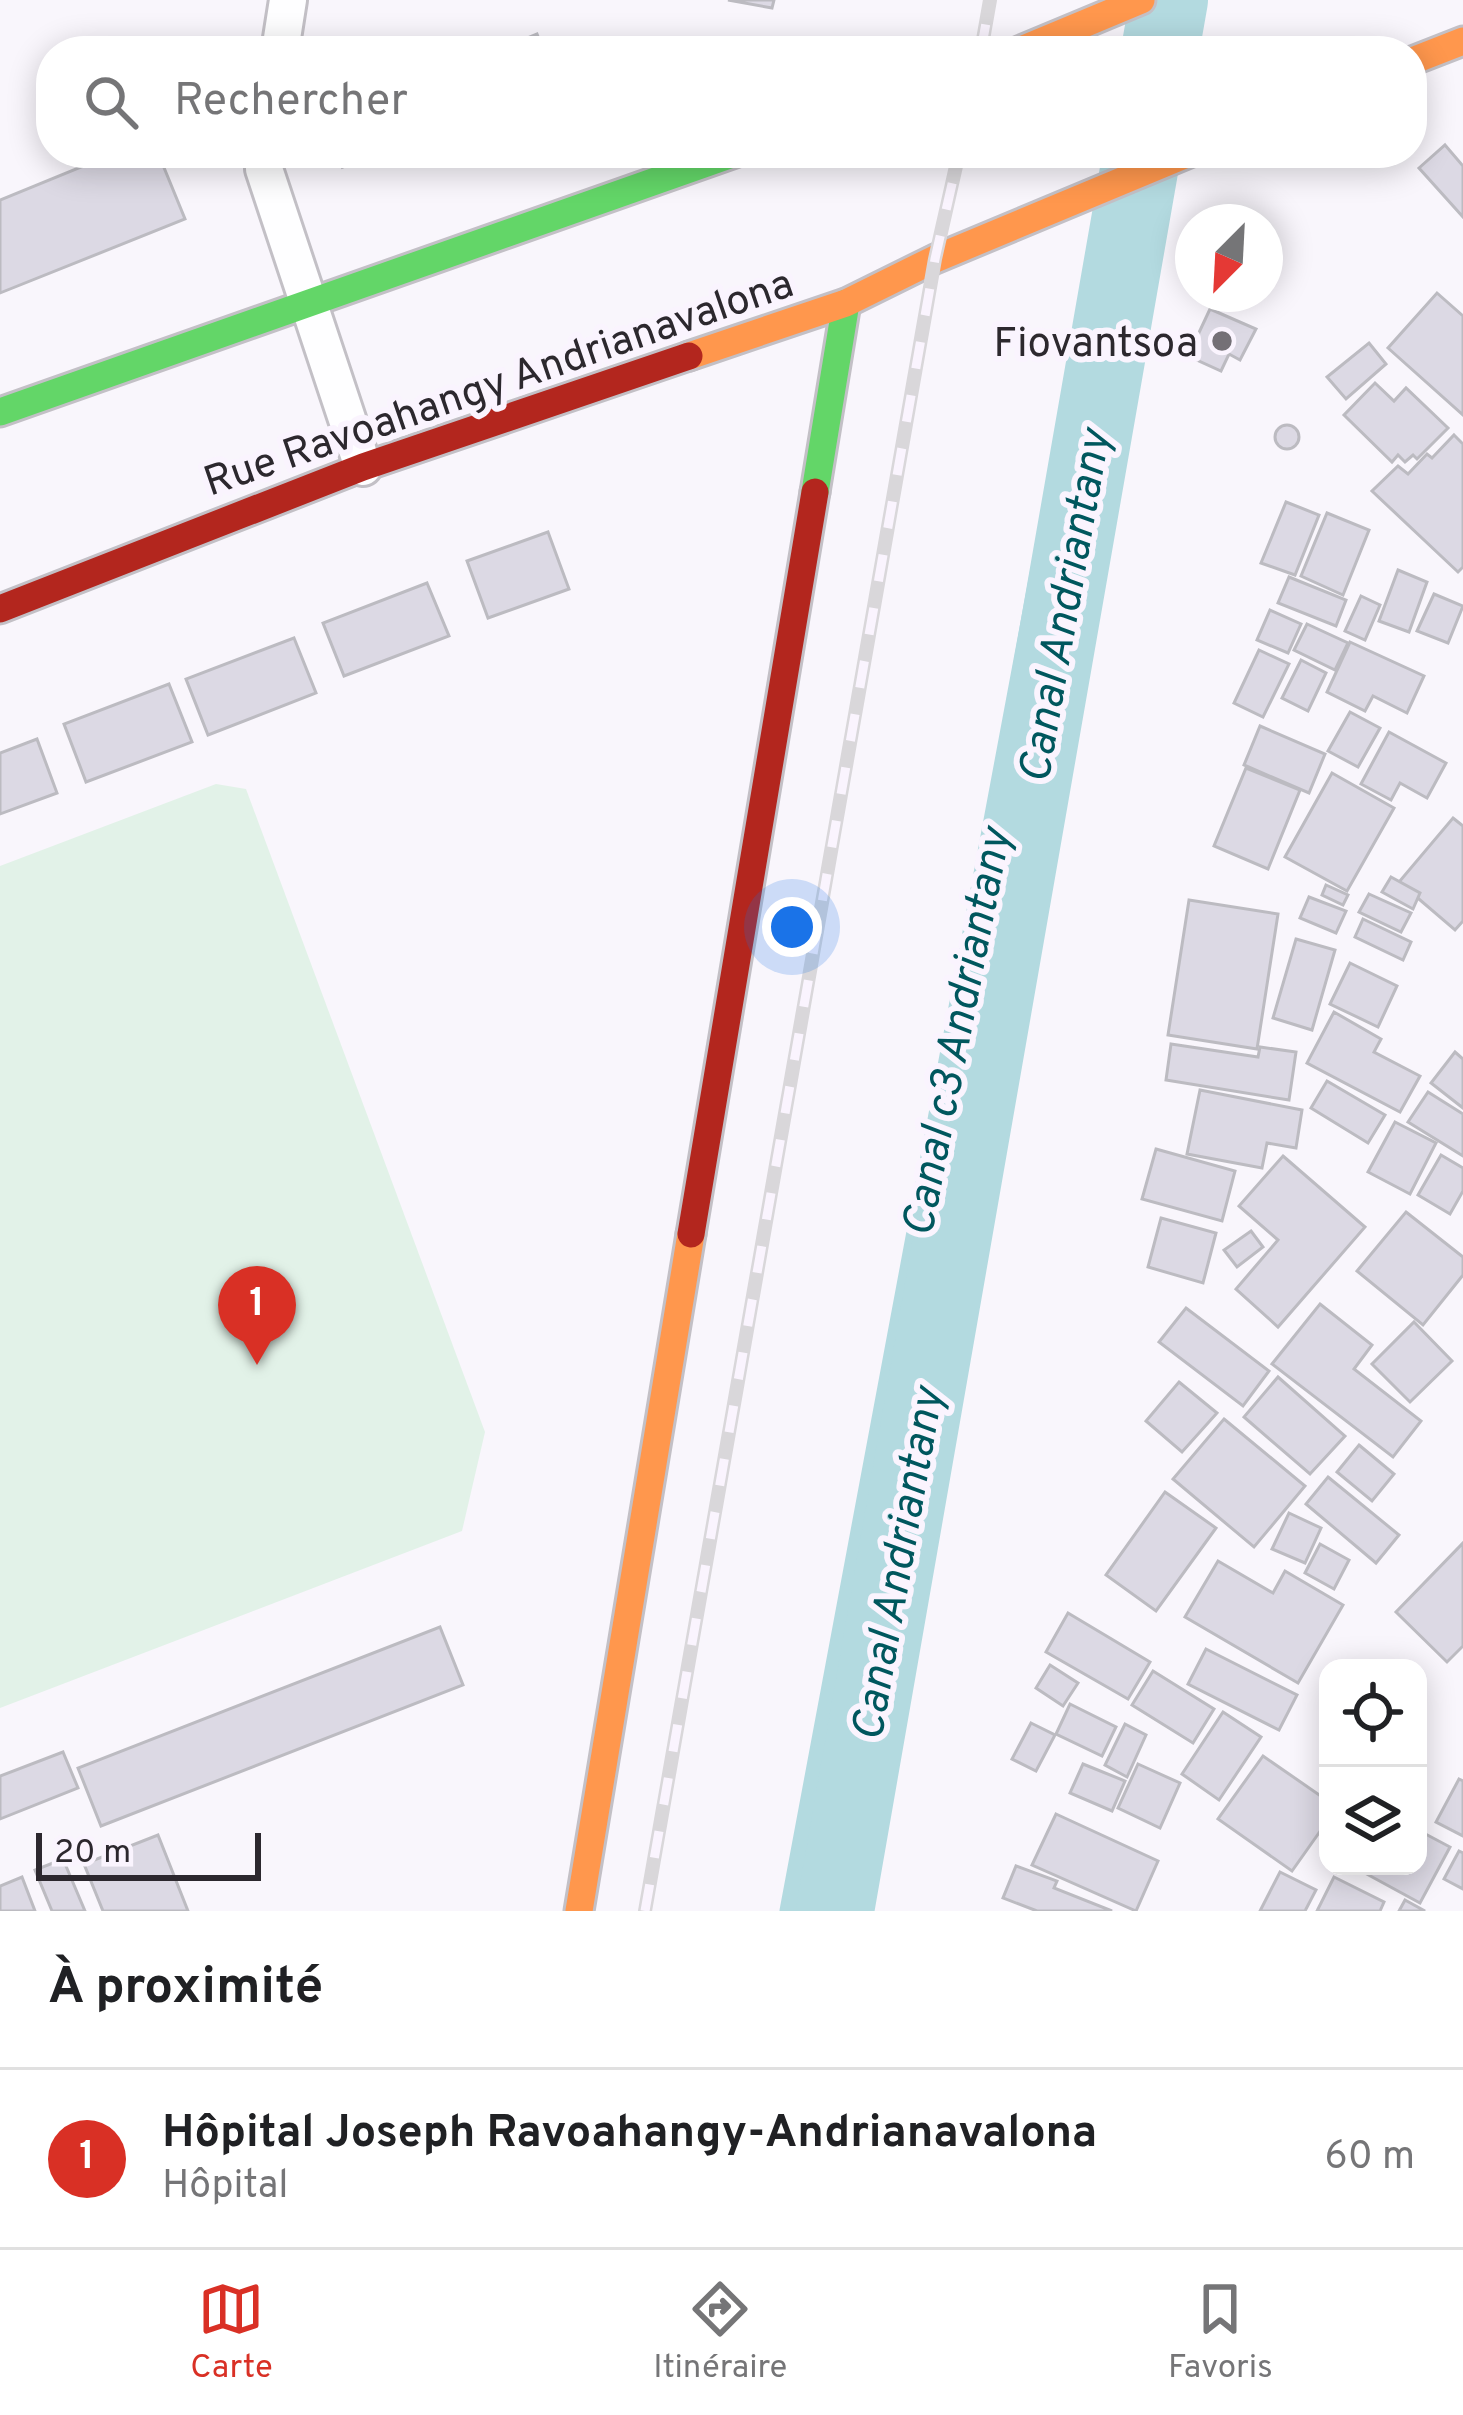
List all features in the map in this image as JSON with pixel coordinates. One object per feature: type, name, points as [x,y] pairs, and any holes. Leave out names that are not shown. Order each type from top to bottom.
[{"type":"main road","points":[[1054,36],[1141,0]]},
{"type":"main road","points":[[1427,55],[1463,40]]},
{"type":"main road","points":[[0,412],[692,168]]},
{"type":"main road","name":"Rue Ravoahangy Andrianavalona","points":[[0,609],[363,467],[845,303],[934,260],[1154,168]]},
{"type":"main road","points":[[579,1911],[845,303]]},
{"type":"lane","points":[[282,36],[288,0]]},
{"type":"lane","points":[[263,168],[363,467]]},
{"type":"shaded area","points":[[216,784],[246,789],[485,1432],[462,1531],[0,1708],[0,866]]},
{"type":"building","points":[[728,0],[774,0],[772,8]]},
{"type":"building","points":[[1445,145],[1463,166],[1463,217],[1419,168],[1427,168],[1427,161]]},
{"type":"building","points":[[78,168],[164,168],[185,219],[0,293],[0,200]]},
{"type":"building","points":[[1437,293],[1463,316],[1463,415],[1388,348]]},
{"type":"building","name":"Fiovantsoa","points":[[1209,312],[1256,329],[1240,360],[1229,354],[1221,371],[1188,356]]},
{"type":"building","points":[[1369,343],[1386,364],[1346,399],[1327,377]]},
{"type":"building","points":[[1375,383],[1394,401],[1406,388],[1448,428],[1417,459],[1413,455],[1405,462],[1398,455],[1392,462],[1344,415]]},
{"type":"building","points":[[1287,425],[1296,428],[1296,446],[1287,449],[1278,446],[1275,437],[1278,428]]},
{"type":"building","points":[[1454,435],[1463,444],[1463,567],[1458,572],[1372,491],[1398,466],[1408,474],[1427,454],[1432,458]]},
{"type":"building","points":[[1286,502],[1319,515],[1295,575],[1261,563]]},
{"type":"building","points":[[1327,513],[1369,530],[1343,595],[1301,576]]},
{"type":"building","points":[[548,532],[569,589],[488,618],[467,561]]},
{"type":"building","points":[[1398,570],[1427,582],[1409,632],[1379,621]]},
{"type":"building","points":[[1289,577],[1346,600],[1336,626],[1278,603]]},
{"type":"building","points":[[427,583],[449,636],[344,676],[323,623]]},
{"type":"building","points":[[1434,594],[1463,606],[1448,643],[1417,631]]},
{"type":"building","points":[[1361,596],[1380,605],[1365,640],[1345,631]]},
{"type":"building","points":[[1270,610],[1301,624],[1288,653],[1257,640]]},
{"type":"building","points":[[1307,624],[1348,643],[1335,670],[1294,650]]},
{"type":"building","points":[[294,638],[316,693],[208,735],[186,679]]},
{"type":"building","points":[[1350,642],[1424,676],[1407,713],[1373,696],[1365,711],[1327,692]]},
{"type":"building","points":[[1259,650],[1289,664],[1263,717],[1234,703]]},
{"type":"building","points":[[1301,660],[1326,673],[1308,711],[1282,698]]},
{"type":"building","points":[[169,684],[192,742],[86,782],[64,724]]},
{"type":"building","points":[[1350,712],[1380,728],[1358,767],[1328,751]]},
{"type":"building","points":[[1260,726],[1325,754],[1309,793],[1244,765]]},
{"type":"building","points":[[1389,732],[1446,763],[1427,798],[1400,783],[1391,800],[1361,784]]},
{"type":"building","points":[[37,739],[57,793],[0,814],[0,753]]},
{"type":"building","points":[[1246,768],[1300,790],[1268,869],[1214,846]]},
{"type":"building","points":[[1332,773],[1394,808],[1347,891],[1285,857]]},
{"type":"building","points":[[1453,818],[1463,826],[1463,921],[1455,930],[1399,882]]},
{"type":"building","points":[[1391,877],[1420,893],[1413,909],[1382,892]]},
{"type":"building","points":[[1326,885],[1348,895],[1343,905],[1322,895]]},
{"type":"building","points":[[1369,894],[1411,913],[1401,932],[1359,912]]},
{"type":"building","points":[[1309,897],[1346,911],[1336,933],[1300,918]]},
{"type":"building","points":[[1189,900],[1278,914],[1257,1049],[1168,1035]]},
{"type":"building","points":[[1363,919],[1411,942],[1403,960],[1355,937]]},
{"type":"building","points":[[1296,939],[1335,950],[1312,1030],[1273,1018]]},
{"type":"building","points":[[1350,963],[1397,986],[1378,1027],[1330,1004]]},
{"type":"building","points":[[1334,1012],[1381,1039],[1374,1052],[1420,1076],[1400,1112],[1307,1063]]},
{"type":"building","points":[[1171,1044],[1258,1057],[1260,1047],[1296,1052],[1289,1100],[1166,1080]]},
{"type":"building","points":[[1455,1052],[1463,1059],[1463,1108],[1431,1083]]},
{"type":"building","points":[[1327,1081],[1385,1115],[1368,1143],[1311,1108]]},
{"type":"building","points":[[1200,1090],[1302,1110],[1296,1148],[1267,1143],[1262,1168],[1187,1154]]},
{"type":"building","points":[[1428,1092],[1463,1114],[1463,1156],[1408,1122]]},
{"type":"building","points":[[1395,1122],[1436,1143],[1410,1194],[1368,1172]]},
{"type":"building","points":[[1156,1149],[1235,1171],[1222,1221],[1142,1199]]},
{"type":"building","points":[[1441,1155],[1463,1168],[1463,1191],[1450,1214],[1418,1195]]},
{"type":"building","points":[[1283,1156],[1365,1227],[1278,1327],[1236,1289],[1278,1240],[1239,1206]]},
{"type":"building","points":[[1406,1212],[1463,1257],[1463,1275],[1423,1325],[1357,1271]]},
{"type":"building","points":[[1161,1218],[1216,1233],[1203,1283],[1148,1267]]},
{"type":"building","points":[[1251,1231],[1263,1247],[1237,1267],[1224,1250]]},
{"type":"building","points":[[1320,1304],[1372,1345],[1354,1369],[1421,1421],[1393,1457],[1272,1364]]},
{"type":"building","points":[[1186,1308],[1269,1371],[1243,1406],[1159,1342]]},
{"type":"building","points":[[1414,1322],[1452,1361],[1410,1402],[1372,1364]]},
{"type":"building","points":[[1278,1377],[1345,1436],[1310,1474],[1244,1417]]},
{"type":"building","points":[[1179,1382],[1217,1413],[1182,1452],[1146,1421]]},
{"type":"building","points":[[1224,1419],[1305,1486],[1254,1547],[1173,1479]]},
{"type":"building","points":[[1359,1445],[1394,1474],[1372,1501],[1337,1472]]},
{"type":"building","points":[[1328,1477],[1399,1535],[1376,1563],[1306,1504]]},
{"type":"building","points":[[1165,1492],[1216,1528],[1156,1611],[1106,1575]]},
{"type":"building","points":[[1289,1513],[1321,1528],[1305,1563],[1272,1549]]},
{"type":"building","points":[[1463,1543],[1463,1646],[1447,1662],[1396,1612]]},
{"type":"building","points":[[1320,1544],[1349,1560],[1334,1589],[1305,1573]]},
{"type":"building","points":[[1218,1561],[1273,1593],[1285,1571],[1343,1605],[1298,1683],[1185,1617]]},
{"type":"building","points":[[1068,1613],[1150,1662],[1128,1699],[1046,1652]]},
{"type":"building","points":[[440,1627],[463,1685],[101,1826],[78,1768]]},
{"type":"building","points":[[1206,1649],[1297,1695],[1279,1730],[1188,1684]]},
{"type":"building","points":[[1050,1665],[1078,1683],[1063,1706],[1036,1688]]},
{"type":"building","points":[[1153,1671],[1214,1709],[1193,1743],[1132,1705]]},
{"type":"building","points":[[1070,1704],[1116,1727],[1102,1756],[1056,1734]]},
{"type":"building","points":[[1223,1712],[1261,1737],[1219,1800],[1182,1774]]},
{"type":"building","points":[[1031,1723],[1055,1735],[1036,1771],[1012,1759]]},
{"type":"building","points":[[1125,1724],[1146,1735],[1127,1777],[1105,1765]]},
{"type":"building","points":[[63,1752],[78,1788],[0,1819],[0,1776]]},
{"type":"building","points":[[1263,1756],[1319,1795],[1319,1833],[1292,1871],[1218,1819]]},
{"type":"building","points":[[1083,1764],[1125,1781],[1112,1811],[1070,1793]]},
{"type":"building","points":[[1138,1764],[1180,1783],[1160,1828],[1118,1808]]},
{"type":"building","points":[[1459,1779],[1463,1781],[1463,1836],[1436,1822]]},
{"type":"building","points":[[1056,1814],[1158,1861],[1136,1911],[1032,1865]]},
{"type":"building","points":[[158,1835],[188,1911],[103,1911],[84,1864]]},
{"type":"building","points":[[1427,1835],[1450,1847],[1420,1903],[1369,1875],[1427,1875]]},
{"type":"building","points":[[1459,1851],[1463,1853],[1463,1889],[1444,1879]]},
{"type":"building","points":[[63,1859],[85,1911],[52,1911],[35,1870]]},
{"type":"building","points":[[1016,1866],[1057,1881],[1054,1888],[1112,1911],[1037,1911],[1003,1898]]},
{"type":"building","points":[[1280,1872],[1316,1890],[1305,1911],[1260,1911]]},
{"type":"building","points":[[22,1877],[35,1911],[0,1911],[0,1886]]},
{"type":"building","points":[[1334,1877],[1384,1902],[1380,1911],[1317,1911]]},
{"type":"building","points":[[1405,1900],[1425,1911],[1399,1911]]},
{"type":"waterway","name":"Canal Andriantany","points":[[1163,36],[1169,0]]},
{"type":"waterway","name":"Canal c3 Andriantany","points":[[1141,36],[1146,10]]},
{"type":"waterway","name":"Canal Andriantany","points":[[835,1911],[1139,168]]},
{"type":"waterway","name":"Canal c3 Andriantany","points":[[790,1911],[1111,195]]},
{"type":"railway","points":[[984,36],[990,0]]},
{"type":"railway","points":[[645,1911],[935,259],[956,168]]},
{"type":"traffic: fast","points":[[0,412],[692,168]]},
{"type":"traffic: fast","points":[[815,492],[846,303]]},
{"type":"traffic: slow","points":[[1055,36],[1141,0]]},
{"type":"traffic: slow","points":[[1427,55],[1463,41]]},
{"type":"traffic: slow","points":[[689,356],[846,303],[935,259],[1153,168]]},
{"type":"traffic: slow","points":[[579,1911],[691,1234]]},
{"type":"traffic: jam","points":[[0,609],[363,467],[689,356]]},
{"type":"traffic: jam","points":[[691,1234],[815,492]]},
{"type":"place","name":"Fiovantsoa","points":[[1222,341]]},
{"type":"place","name":"Hôpital Joseph Ravoahangy-Andrianavalona","points":[[257,1365]]}]
